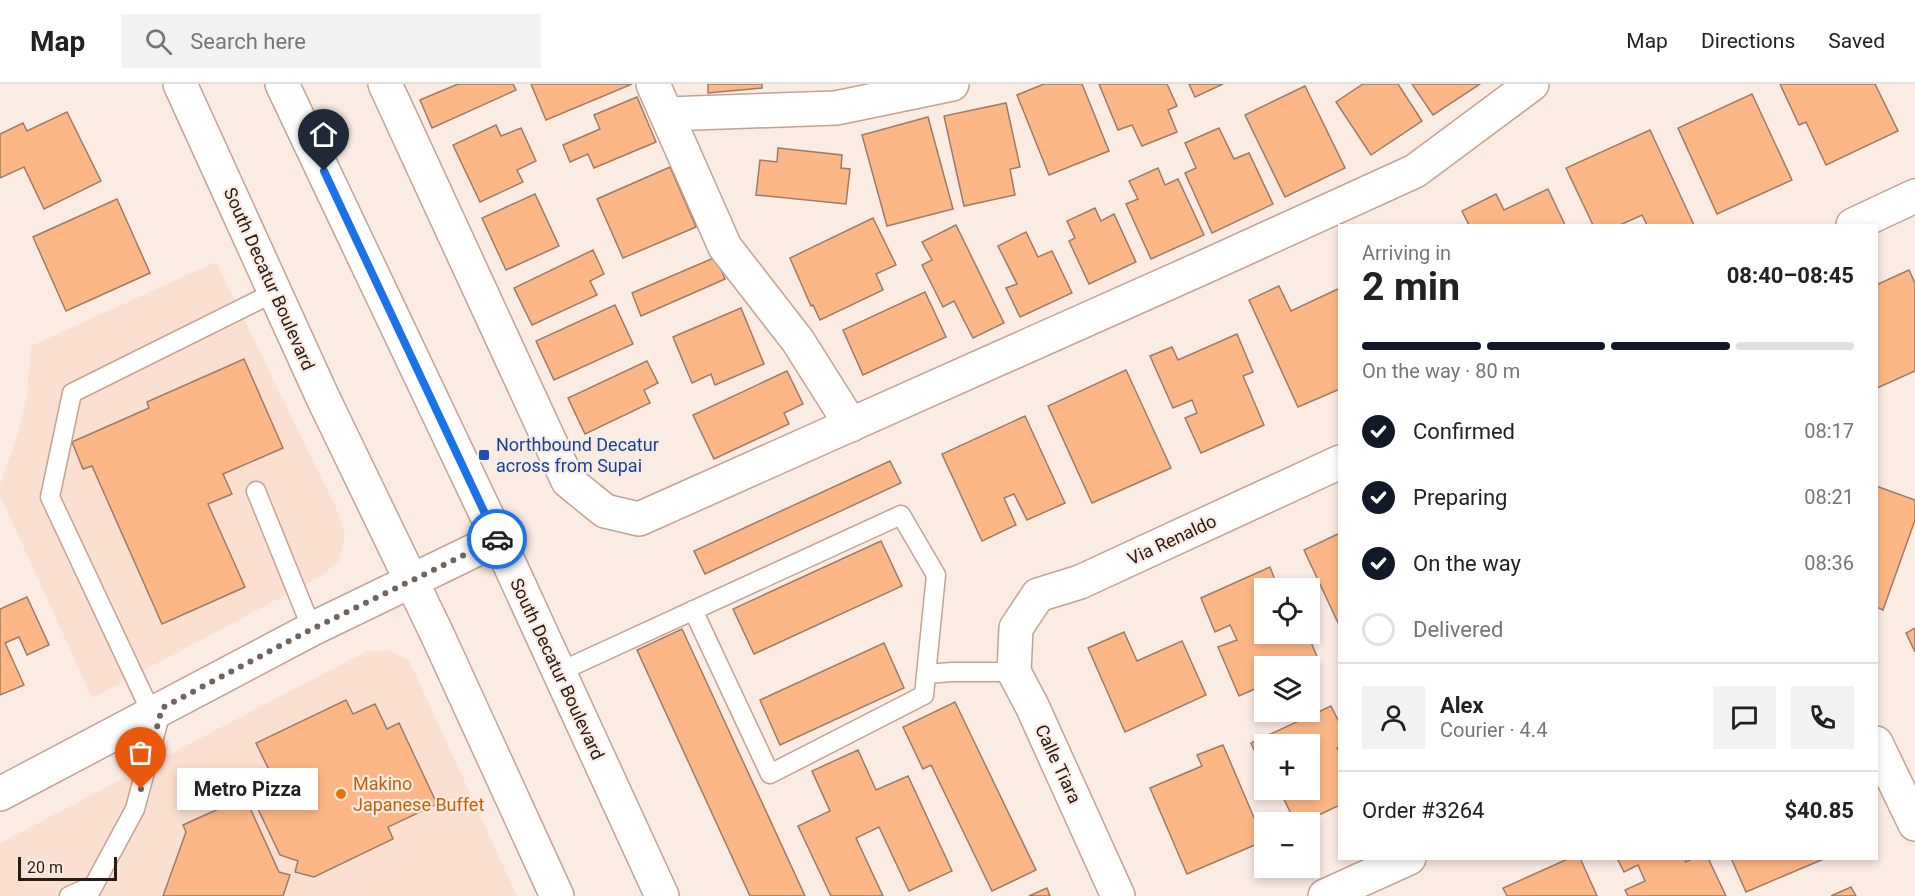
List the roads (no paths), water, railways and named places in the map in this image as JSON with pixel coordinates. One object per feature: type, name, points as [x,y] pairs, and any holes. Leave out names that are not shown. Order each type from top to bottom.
[{"type":"street","name":"South Decatur Boulevard","points":[[180,84],[557,896]]},
{"type":"street","name":"South Decatur Boulevard","points":[[282,84],[498,539],[662,896]]},
{"type":"street","points":[[385,84],[568,481],[604,511],[639,519],[1415,171],[1532,84]]},
{"type":"street","points":[[654,84],[725,247],[798,341],[851,424]]},
{"type":"street","points":[[667,114],[836,108],[952,84]]},
{"type":"street","points":[[1855,224],[1915,196]]},
{"type":"street","name":"Via Renaldo","points":[[1014,672],[1016,628],[1038,595],[1080,582],[1338,463]]},
{"type":"street","points":[[0,794],[312,629],[498,539]]},
{"type":"street","name":"Calle Tiara","points":[[1014,672],[1032,706],[1118,896]]},
{"type":"street","points":[[1878,747],[1915,824]]},
{"type":"street","points":[[1325,896],[1405,860]]},
{"type":"lane","points":[[69,896],[91,891],[135,809],[157,711],[51,497],[72,393],[275,292]]},
{"type":"lane","points":[[256,491],[312,629]]},
{"type":"lane","points":[[559,672],[693,610],[901,515],[936,575],[924,695],[770,774],[693,610]]},
{"type":"lane","points":[[927,674],[1014,672]]},
{"type":"place","name":"Northbound Decatur across from Supai","points":[[484,455]]},
{"type":"place","name":"Metro Pizza","points":[[141,789]]},
{"type":"place","name":"Makino Japanese Buffet","points":[[341,794]]}]
